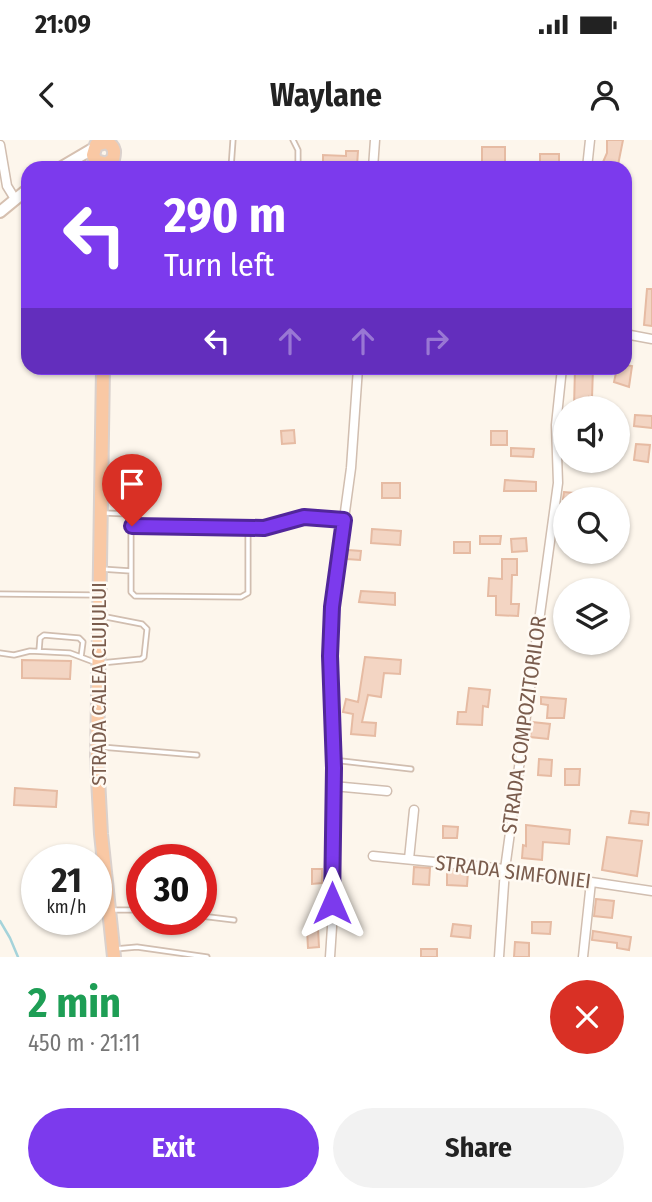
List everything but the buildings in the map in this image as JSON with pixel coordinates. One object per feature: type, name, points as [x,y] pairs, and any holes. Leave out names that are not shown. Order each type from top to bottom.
[{"type":"highway","name":"STRADA CALEA CLUJULUI","points":[[102,844],[97,746],[103,375]]},
{"type":"highway","name":"STRADA CALEA CLUJULUI","points":[[111,935],[113,953]]},
{"type":"main road","points":[[72,161],[105,154]]},
{"type":"main road","points":[[0,212],[21,194]]},
{"type":"street","points":[[374,161],[375,140]]},
{"type":"street","points":[[588,161],[590,140]]},
{"type":"street","points":[[0,145],[7,186],[15,199]]},
{"type":"street","points":[[632,335],[652,339]]},
{"type":"street","points":[[330,957],[332,607],[351,468],[358,375]]},
{"type":"street","name":"STRADA COMPOZITORILOR","points":[[499,957],[505,869],[558,483],[556,425],[561,375]]},
{"type":"street","points":[[333,786],[387,791]]},
{"type":"street","points":[[409,859],[414,810]]},
{"type":"street","name":"STRADA SIMFONIEI","points":[[373,856],[505,869],[652,891]]},
{"type":"street","points":[[583,957],[591,882]]},
{"type":"lane","points":[[232,161],[233,140]]},
{"type":"lane","points":[[293,140],[298,150],[298,161]]},
{"type":"lane","points":[[100,512],[129,514],[132,526],[131,592],[135,596],[242,597],[248,593],[248,527]]},
{"type":"lane","points":[[132,526],[248,527],[273,526],[304,517],[344,520]]},
{"type":"lane","points":[[99,569],[131,571]]},
{"type":"lane","points":[[0,594],[99,595]]},
{"type":"lane","points":[[0,653],[70,653],[98,663],[141,659],[146,654],[147,629],[142,624],[99,615]]},
{"type":"lane","points":[[39,652],[40,638],[44,635],[79,638],[83,642],[81,657]]},
{"type":"lane","points":[[97,746],[197,755]]},
{"type":"lane","points":[[333,760],[411,768]]},
{"type":"lane","points":[[217,918],[234,920]]},
{"type":"lane","points":[[113,953],[137,947],[207,957]]},
{"type":"waterway","points":[[0,921],[18,957]]},
{"type":"route","points":[[132,526],[264,528],[304,517],[344,520],[332,607],[330,656],[334,768],[332,903]]}]
